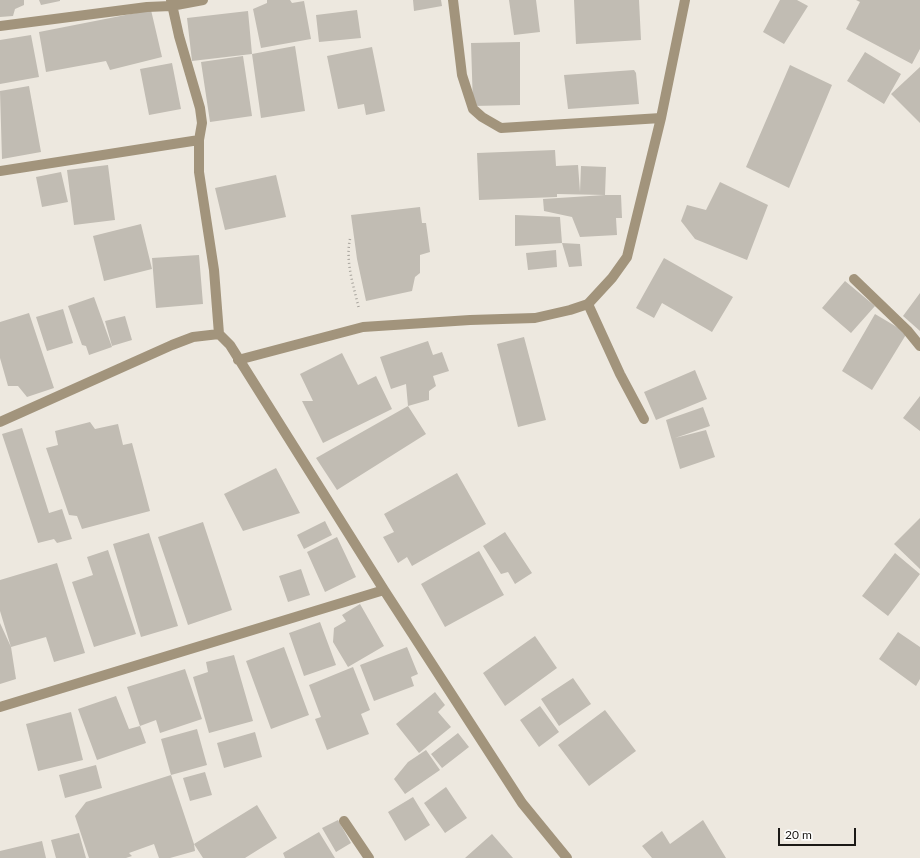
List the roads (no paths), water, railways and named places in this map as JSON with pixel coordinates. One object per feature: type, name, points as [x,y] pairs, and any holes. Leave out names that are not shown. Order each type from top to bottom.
[{"type":"street","points":[[0,26],[203,0]]},
{"type":"street","points":[[453,0],[462,75],[473,108],[482,117],[501,128],[661,118]]},
{"type":"street","points":[[238,360],[363,327],[470,320],[535,318],[570,310],[588,304],[612,278],[627,257],[661,118],[685,0]]},
{"type":"street","points":[[171,3],[200,108],[202,123],[199,140],[199,172],[214,270],[220,334],[230,345],[238,360],[384,590],[522,803],[567,858]]},
{"type":"street","points":[[0,172],[199,140]]},
{"type":"street","points":[[854,279],[907,330],[920,346]]},
{"type":"street","points":[[588,304],[620,374],[644,418]]},
{"type":"street","points":[[0,422],[172,345],[193,337],[220,334]]},
{"type":"street","points":[[0,707],[384,590]]},
{"type":"street","points":[[344,820],[369,858]]}]
